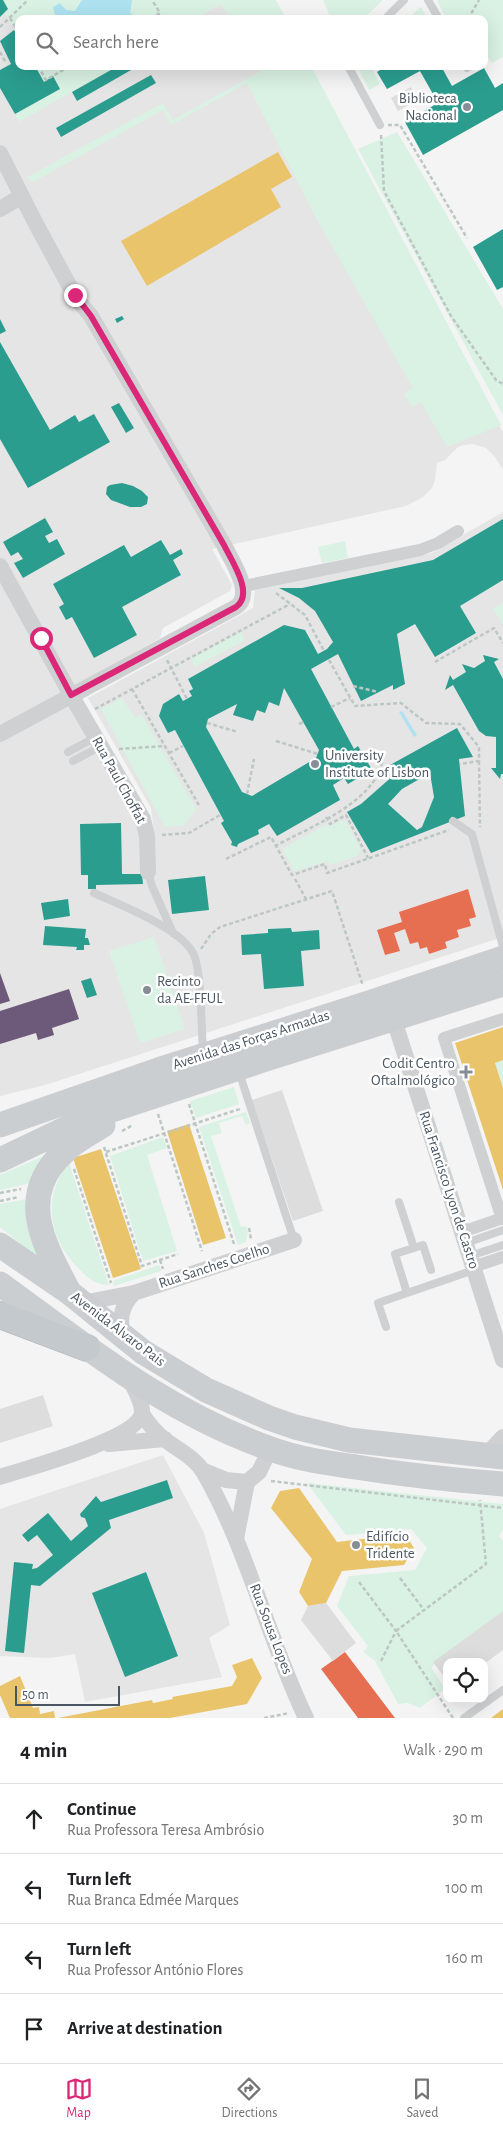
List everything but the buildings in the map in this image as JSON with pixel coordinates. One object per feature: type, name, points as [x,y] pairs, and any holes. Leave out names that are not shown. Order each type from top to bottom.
[{"type":"highway","points":[[0,1315],[88,1348]]},
{"type":"main road","name":"Avenida das Forças Armadas","points":[[0,1125],[204,1055],[503,958]]},
{"type":"main road","name":"Avenida das Forças Armadas","points":[[0,1160],[88,1118],[141,1114],[237,1068],[394,1020],[503,984]]},
{"type":"main road","points":[[0,1110],[48,1107]]},
{"type":"main road","points":[[76,1298],[42,1236],[32,1192],[65,1151],[141,1114]]},
{"type":"main road","name":"Avenida Álvaro Pais","points":[[0,1245],[76,1298],[143,1352],[206,1390],[269,1418],[295,1427],[349,1440],[494,1456]]},
{"type":"main road","name":"Avenida Álvaro Pais","points":[[0,1284],[129,1377],[163,1399],[210,1425],[270,1449],[329,1463],[392,1473],[479,1494],[503,1484]]},
{"type":"main road","points":[[269,1418],[270,1449]]},
{"type":"street","points":[[0,153],[76,298],[91,316],[224,545],[244,586],[244,597],[240,604],[0,734]]},
{"type":"street","points":[[0,209],[22,196]]},
{"type":"street","points":[[244,586],[420,550],[438,544],[458,531]]},
{"type":"street","name":"Rua Paul Choffat","points":[[1,568],[83,716],[104,741],[141,816],[147,836],[148,872]]},
{"type":"street","points":[[469,1253],[503,1222],[444,1038],[503,1018]]},
{"type":"street","name":"Rua Francisco Lyon de Castro","points":[[394,1020],[503,1360]]},
{"type":"street","name":"Rua Sanches Coelho","points":[[76,1298],[134,1293],[294,1240]]},
{"type":"street","points":[[469,1253],[503,1257]]},
{"type":"street","points":[[123,1336],[120,1326],[123,1308],[127,1299],[134,1293]]},
{"type":"street","points":[[0,1477],[99,1444],[135,1426],[142,1414],[141,1405],[129,1377]]},
{"type":"street","name":"Rua Sousa Lopes","points":[[142,1414],[149,1424],[165,1439],[189,1456],[204,1471],[236,1540],[304,1714]]},
{"type":"street","points":[[494,1456],[503,1437]]},
{"type":"street","points":[[99,1444],[165,1439]]},
{"type":"street","points":[[236,1540],[247,1482],[259,1472],[270,1449]]},
{"type":"street","points":[[204,1471],[226,1480],[247,1482]]},
{"type":"lane","points":[[389,15],[404,0]]},
{"type":"lane","points":[[428,0],[437,15]]},
{"type":"lane","points":[[350,70],[380,125]]},
{"type":"lane","points":[[68,752],[104,741]]},
{"type":"lane","points":[[73,761],[104,741]]},
{"type":"lane","points":[[453,821],[472,834],[503,947]]},
{"type":"lane","points":[[148,872],[174,935]]},
{"type":"lane","points":[[94,893],[152,920],[190,948],[195,958],[204,1055]]},
{"type":"lane","name":"Avenida das Forças Armadas","points":[[237,1068],[294,1240]]},
{"type":"lane","points":[[399,1202],[414,1248]]},
{"type":"lane","points":[[407,1293],[395,1254],[423,1245],[431,1270]]},
{"type":"lane","points":[[386,1327],[378,1303],[407,1293],[469,1253],[503,1245]]},
{"type":"lane","points":[[464,1718],[503,1690]]},
{"type":"path","points":[[0,28],[28,0]]},
{"type":"path","points":[[152,0],[160,13],[157,15]]},
{"type":"path","points":[[470,15],[478,0]]},
{"type":"path","points":[[10,18],[15,26]]},
{"type":"path","points":[[0,52],[6,63]]},
{"type":"path","points":[[40,70],[46,80],[63,70]]},
{"type":"path","points":[[467,238],[400,124],[380,125],[384,191],[451,316],[496,380],[503,384]]},
{"type":"path","points":[[83,716],[290,604],[305,615],[324,650]]},
{"type":"path","points":[[435,662],[494,628],[503,643]]},
{"type":"path","points":[[160,648],[186,699]]},
{"type":"path","points":[[329,660],[355,706],[401,703],[426,723],[460,724],[479,747],[479,761],[460,764]]},
{"type":"path","points":[[354,686],[378,692]]},
{"type":"path","points":[[132,689],[200,807]]},
{"type":"path","points":[[331,707],[350,698]]},
{"type":"path","points":[[207,722],[238,732]]},
{"type":"path","points":[[299,724],[304,722]]},
{"type":"path","points":[[104,741],[120,750],[165,746]]},
{"type":"path","points":[[276,741],[318,754]]},
{"type":"path","points":[[169,753],[183,746]]},
{"type":"path","points":[[247,794],[254,759]]},
{"type":"path","points":[[275,846],[356,800],[373,784],[382,761]]},
{"type":"path","points":[[147,836],[189,833],[220,815]]},
{"type":"path","points":[[326,818],[330,824],[346,815],[369,858]]},
{"type":"path","points":[[226,859],[271,838],[292,875],[324,864],[327,873],[411,844]]},
{"type":"path","points":[[295,879],[306,899]]},
{"type":"path","points":[[195,958],[208,937],[217,929],[332,891],[364,989]]},
{"type":"path","points":[[181,1104],[189,1102],[236,1248]]},
{"type":"path","points":[[106,1152],[244,1108]]},
{"type":"path","points":[[118,1133],[141,1114],[158,1112],[202,1251]]},
{"type":"path","points":[[102,1141],[142,1266],[178,1254]]},
{"type":"path","points":[[74,1168],[112,1287],[108,1287]]},
{"type":"path","points":[[0,1193],[32,1192]]},
{"type":"path","points":[[0,1200],[32,1195],[32,1192]]},
{"type":"path","points":[[248,1243],[251,1239],[249,1228]]},
{"type":"path","points":[[160,1260],[164,1272]]},
{"type":"path","points":[[268,1481],[479,1494],[503,1508]]},
{"type":"path","points":[[381,1661],[396,1631],[486,1564],[479,1494]]},
{"type":"path","points":[[400,1578],[424,1610]]},
{"type":"path","points":[[359,1582],[396,1631],[453,1718]]},
{"type":"path","points":[[264,1718],[304,1714]]},
{"type":"shaded area","points":[[0,0],[232,0],[241,15],[15,15],[15,70],[276,70],[503,432],[503,470],[495,457],[486,448],[472,444],[464,445],[458,447],[445,460],[437,463],[432,488],[423,497],[406,506],[212,549],[232,585],[230,591],[163,628],[160,638],[63,693],[141,833],[154,833],[151,808],[88,698],[253,608],[255,589],[432,553],[503,512],[503,937],[45,1085],[0,1096]]},
{"type":"shaded area","points":[[163,1455],[204,1533],[230,1625],[209,1638],[222,1677],[85,1702],[75,1654],[50,1658],[0,1656],[0,1509]]},
{"type":"green space","points":[[3,0],[276,0],[284,15],[228,15],[221,4],[204,15],[15,15],[15,30],[5,13],[8,9]]},
{"type":"green space","points":[[323,0],[383,0],[367,15],[329,15]]},
{"type":"green space","points":[[437,0],[503,0],[503,57],[492,63],[488,58],[488,15],[444,15]]},
{"type":"green space","points":[[421,7],[426,15],[412,15]]},
{"type":"green space","points":[[37,70],[110,70],[19,122],[15,114],[60,89],[53,77],[44,82]]},
{"type":"green space","points":[[258,70],[313,70],[501,425],[447,447],[421,402],[412,407],[404,394],[413,388],[315,216],[247,83],[171,125],[163,110],[33,182],[27,177],[163,103],[173,120],[259,72]]},
{"type":"green space","points":[[359,70],[375,70],[373,71],[380,84],[369,90]]},
{"type":"green space","points":[[397,132],[503,309],[503,415],[358,149]]},
{"type":"green space","points":[[345,541],[348,558],[322,563],[318,547]]},
{"type":"green space","points":[[503,603],[503,625],[493,608]]},
{"type":"green space","points":[[241,632],[245,640],[195,667],[191,659]]},
{"type":"green space","points":[[122,698],[135,718],[141,714],[196,809],[183,826],[165,827],[101,709]]},
{"type":"green space","points":[[345,819],[361,850],[357,856],[330,865],[328,861],[294,871],[282,849],[327,824],[329,827]]},
{"type":"green space","name":"Recinto da AE-FFUL","points":[[154,937],[185,1029],[140,1043],[109,951]]},
{"type":"green space","points":[[503,1060],[503,1088],[495,1063]]},
{"type":"green space","points":[[234,1087],[239,1104],[196,1118],[190,1101]]},
{"type":"green space","points":[[246,1112],[250,1123],[246,1125],[242,1116],[219,1123],[222,1133],[211,1136],[241,1227],[246,1226],[248,1232],[246,1242],[238,1245],[199,1127]]},
{"type":"green space","points":[[163,1137],[167,1148],[147,1155],[177,1251],[143,1261],[110,1156]]},
{"type":"green space","points":[[44,1156],[35,1182],[0,1190],[0,1175]]},
{"type":"green space","points":[[69,1163],[109,1285],[96,1282],[79,1269],[69,1258],[55,1232],[52,1204],[60,1176]]},
{"type":"green space","points":[[32,1198],[40,1255],[35,1256],[0,1227],[0,1204]]},
{"type":"green space","points":[[159,1265],[161,1271],[114,1286],[113,1281]]},
{"type":"green space","points":[[307,1483],[503,1504],[503,1529],[499,1536],[503,1541],[503,1616],[431,1667],[443,1686],[443,1691],[420,1708],[408,1703],[398,1704],[375,1661],[363,1652],[368,1646],[337,1606],[349,1576],[415,1570],[427,1548],[411,1529],[346,1535]]},
{"type":"water","points":[[82,0],[132,0],[130,13],[134,15],[55,15],[53,7],[60,3],[66,10],[75,11]]},
{"type":"water","points":[[402,711],[417,735],[414,737],[399,712]]},
{"type":"place","name":"Biblioteca Nacional","points":[[467,107]]},
{"type":"place","name":"University Institute of Lisbon","points":[[315,764]]},
{"type":"place","name":"Recinto da AE-FFUL","points":[[147,990]]},
{"type":"place","name":"Codit Centro Oftalmológico","points":[[466,1072]]},
{"type":"place","name":"Edifício Tridente","points":[[356,1545]]},
{"type":"route","points":[[41,638],[71,695],[236,607],[241,603],[244,594],[242,581],[224,545],[88,310],[75,295]]}]
